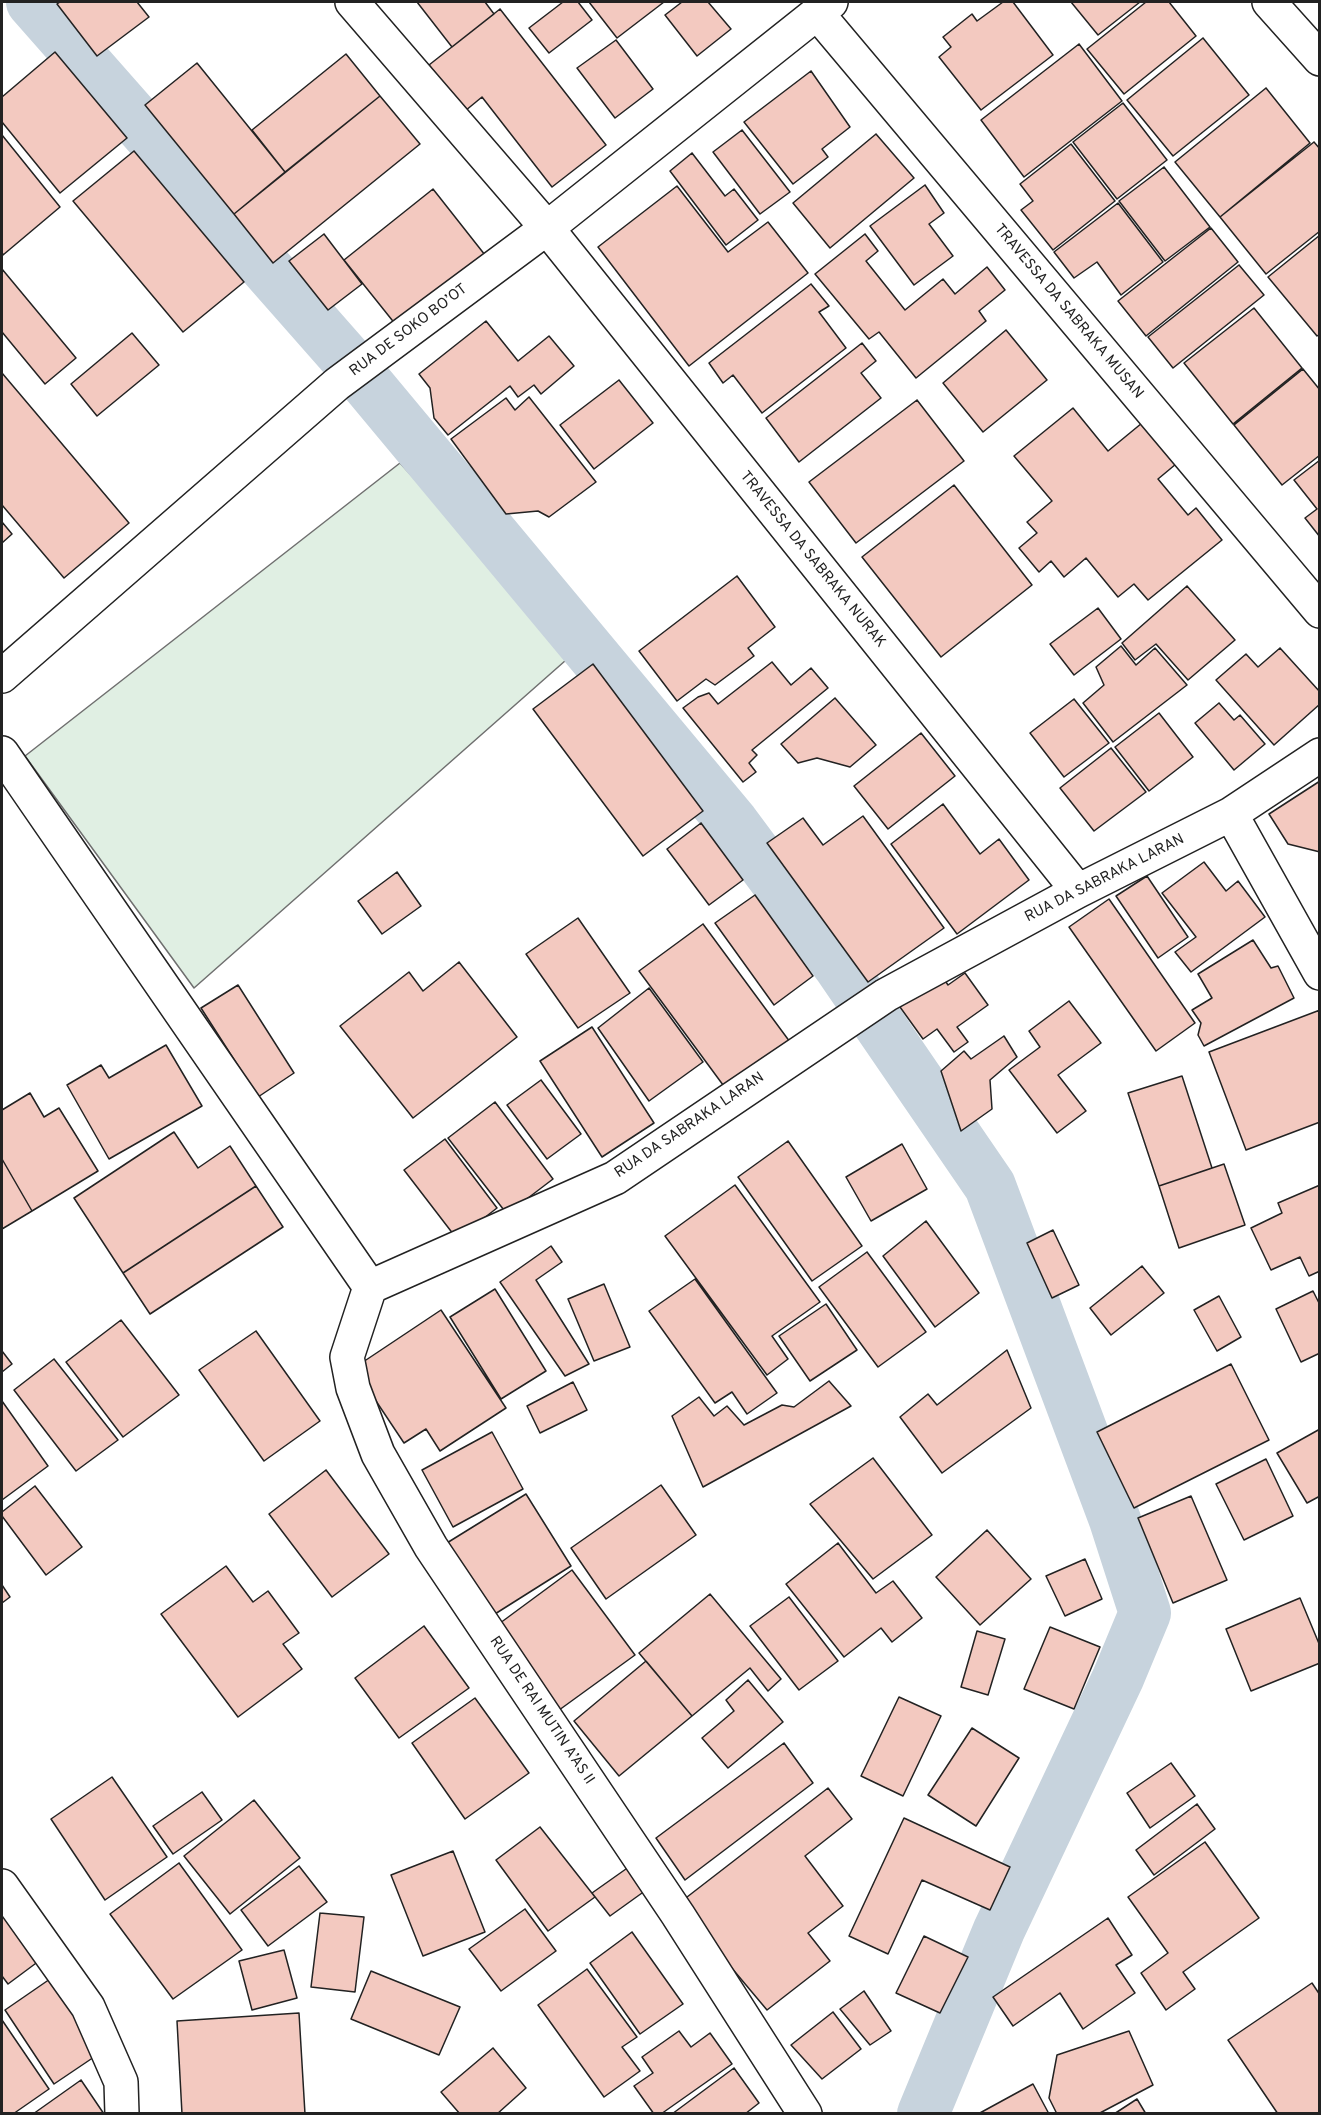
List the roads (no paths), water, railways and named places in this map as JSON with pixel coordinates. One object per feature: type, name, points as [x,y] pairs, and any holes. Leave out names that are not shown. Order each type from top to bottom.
[{"type":"street","name":"TRAVESSA DA SABRAKA NURAK","points":[[352,2],[547,228],[1078,891]]},
{"type":"street","points":[[1269,2],[1320,59]]},
{"type":"street","name":"RUA DE SOKO BO’OT","points":[[2,676],[337,384],[547,228],[824,7]]},
{"type":"street","name":"TRAVESSA DA SABRAKA MUSAN","points":[[824,7],[1320,611]]},
{"type":"street","points":[[2,753],[370,1287]]},
{"type":"street","name":"RUA DA SABRAKA LARAN","points":[[370,1287],[615,1178],[886,995],[1078,891],[1231,814],[1320,755]]},
{"type":"street","points":[[1231,814],[1320,974]]},
{"type":"street","name":"RUA DE RAI MUTIN A’AS II","points":[[370,1287],[347,1357],[353,1388],[378,1454],[431,1547],[671,1905],[805,2114]]},
{"type":"street","points":[[2,1886],[88,2007],[121,2082],[122,2114]]},
{"type":"waterway","points":[[32,2],[350,363],[733,823],[840,967],[990,1186],[1115,1520],[1145,1613],[1118,1678],[999,1930],[923,2114]]}]
